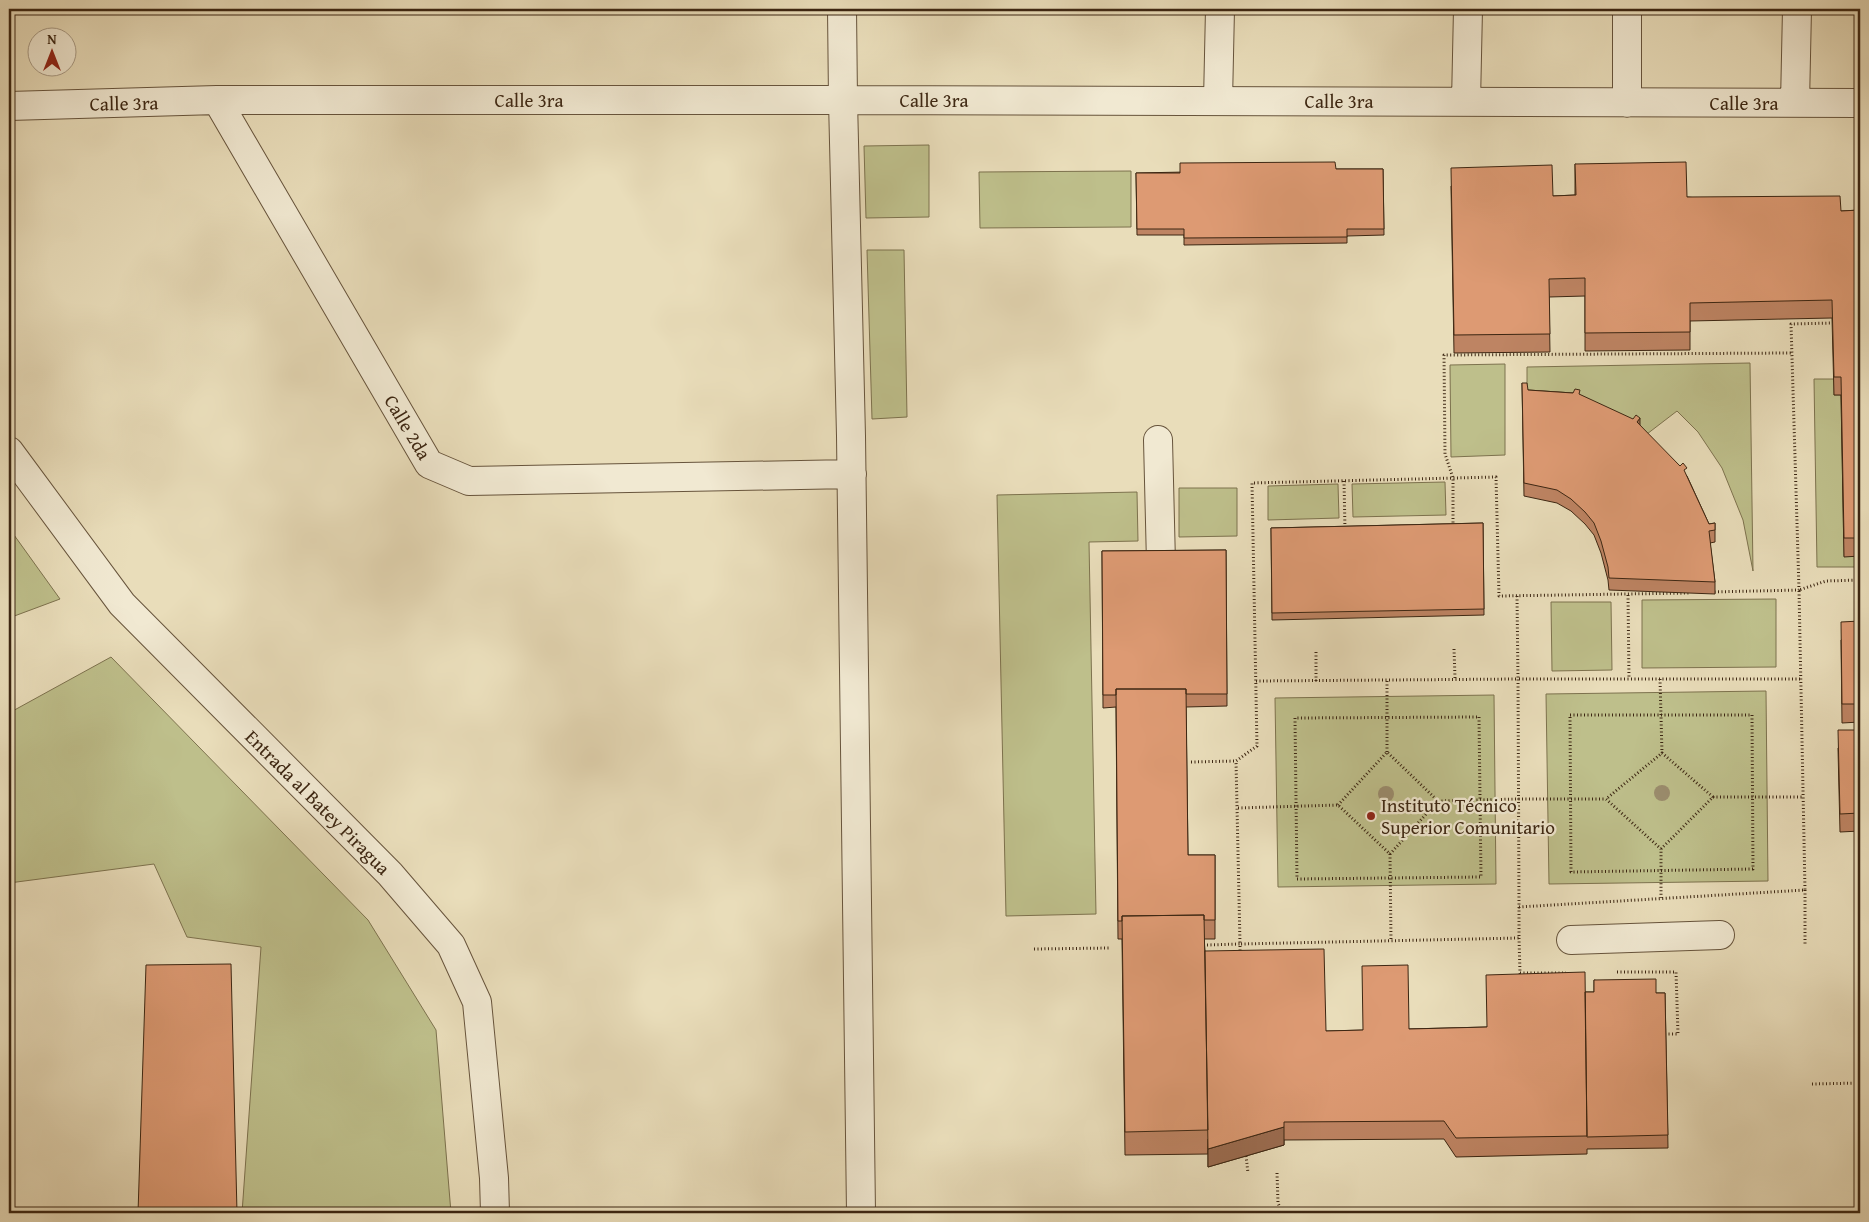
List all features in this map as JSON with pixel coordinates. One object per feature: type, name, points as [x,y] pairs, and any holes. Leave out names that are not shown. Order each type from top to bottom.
[{"type":"street","points":[[842,9],[852,474],[861,1213]]},
{"type":"street","points":[[1218,101],[1220,9]]},
{"type":"street","points":[[1466,102],[1468,9]]},
{"type":"street","points":[[1627,9],[1627,102]]},
{"type":"street","points":[[1796,103],[1797,9]]},
{"type":"street","name":"Calle 3ra","points":[[9,106],[217,100],[1860,103]]},
{"type":"street","name":"Calle 2da","points":[[217,100],[429,464],[469,481],[852,474]]},
{"type":"street","points":[[1158,440],[1161,563]]},
{"type":"street","name":"Entrada al Batey Piragua","points":[[9,451],[122,604],[390,874],[451,945],[477,1002],[494,1178],[495,1213]]},
{"type":"street","points":[[1571,940],[1720,935]]},
{"type":"path","points":[[1805,945],[1799,590],[1791,324],[1832,323]]},
{"type":"path","points":[[1453,530],[1452,478],[1444,454],[1444,355],[1791,353]]},
{"type":"path","points":[[1191,762],[1236,761],[1257,746],[1252,483],[1496,477],[1500,596],[1694,593]]},
{"type":"path","points":[[1344,481],[1345,533]]},
{"type":"path","points":[[1704,593],[1799,590],[1826,581],[1860,580]]},
{"type":"path","points":[[1628,595],[1628,679]]},
{"type":"path","points":[[1517,596],[1520,973],[1568,972]]},
{"type":"path","points":[[1454,649],[1455,678]]},
{"type":"path","points":[[1316,652],[1316,681]]},
{"type":"path","points":[[1256,681],[1455,678],[1800,678]]},
{"type":"path","points":[[1660,678],[1662,753],[1713,797],[1803,797]]},
{"type":"path","points":[[1338,806],[1387,752],[1387,679]]},
{"type":"path","points":[[1570,716],[1752,716],[1753,797],[1753,869],[1572,872],[1570,716]]},
{"type":"path","points":[[1479,717],[1480,800],[1481,877],[1297,879],[1295,718],[1479,717]]},
{"type":"path","points":[[1387,752],[1438,801],[1606,799],[1662,753]]},
{"type":"path","points":[[1236,761],[1240,961]]},
{"type":"path","points":[[1661,898],[1660,849],[1713,797]]},
{"type":"path","points":[[1606,799],[1660,849]]},
{"type":"path","points":[[1391,941],[1390,854],[1438,801]]},
{"type":"path","points":[[1238,808],[1338,806],[1390,854]]},
{"type":"path","points":[[1519,907],[1805,890]]},
{"type":"path","points":[[1207,945],[1519,938]]},
{"type":"path","points":[[1034,949],[1110,948]]},
{"type":"path","points":[[1608,972],[1676,972],[1678,1034],[1666,1034]]},
{"type":"path","points":[[1812,1084],[1860,1083]]},
{"type":"path","points":[[1246,1156],[1248,1174]]},
{"type":"path","points":[[1277,1174],[1278,1202],[1282,1213]]},
{"type":"green space","points":[[929,145],[929,217],[866,218],[864,146]]},
{"type":"green space","points":[[1131,171],[1131,227],[980,228],[979,172]]},
{"type":"green space","points":[[867,250],[904,250],[907,417],[872,419]]},
{"type":"green space","points":[[1750,363],[1753,571],[1743,520],[1722,468],[1698,432],[1677,411],[1647,434],[1527,393],[1527,367]]},
{"type":"green space","points":[[1505,364],[1505,455],[1451,457],[1450,365]]},
{"type":"green space","points":[[1814,379],[1834,379],[1834,395],[1841,395],[1844,556],[1860,556],[1860,567],[1817,567]]},
{"type":"green space","points":[[1445,482],[1446,515],[1353,517],[1352,484]]},
{"type":"green space","points":[[1338,484],[1339,518],[1268,520],[1268,486]]},
{"type":"green space","points":[[1179,488],[1237,488],[1237,536],[1179,537]]},
{"type":"green space","points":[[1137,492],[1138,541],[1089,542],[1096,914],[1006,916],[997,495]]},
{"type":"green space","points":[[9,528],[60,599],[9,618]]},
{"type":"green space","points":[[1776,599],[1776,667],[1642,668],[1642,600]]},
{"type":"green space","points":[[1551,602],[1611,602],[1612,670],[1552,671]]},
{"type":"green space","points":[[111,657],[368,920],[436,1030],[451,1213],[242,1213],[261,947],[187,937],[154,864],[9,883],[9,713]]},
{"type":"green space","points":[[1766,691],[1768,881],[1549,884],[1546,694]]},
{"type":"green space","points":[[1494,695],[1496,884],[1278,887],[1275,698]]},
{"type":"building","points":[[1335,162],[1336,169],[1383,169],[1384,229],[1347,229],[1347,237],[1184,238],[1184,229],[1137,229],[1136,173],[1180,173],[1180,163]]},
{"type":"building","points":[[1686,162],[1687,197],[1840,196],[1841,211],[1860,210],[1860,538],[1844,538],[1841,377],[1834,377],[1832,300],[1690,303],[1690,332],[1585,333],[1585,278],[1549,279],[1550,334],[1454,335],[1451,168],[1552,165],[1553,196],[1576,195],[1575,164]]},
{"type":"building","points":[[1522,383],[1527,383],[1528,390],[1573,393],[1575,389],[1580,390],[1579,394],[1633,419],[1636,415],[1640,418],[1637,422],[1680,466],[1683,463],[1687,468],[1684,470],[1709,524],[1715,523],[1715,530],[1709,531],[1715,582],[1609,578],[1601,541],[1594,523],[1585,512],[1571,499],[1557,490],[1524,483]]},
{"type":"building","points":[[1483,523],[1484,609],[1272,613],[1271,528]]},
{"type":"building","points":[[1226,550],[1227,694],[1186,694],[1186,689],[1116,689],[1116,695],[1103,695],[1102,551]]},
{"type":"building","points":[[1860,621],[1860,704],[1842,704],[1841,622]]},
{"type":"building","points":[[1116,689],[1186,689],[1188,855],[1215,855],[1215,920],[1204,920],[1204,915],[1122,916],[1122,921],[1118,921]]},
{"type":"building","points":[[1838,730],[1860,730],[1860,813],[1840,814]]},
{"type":"building","points":[[1204,915],[1208,1130],[1125,1132],[1122,916]]},
{"type":"building","points":[[1324,949],[1326,1031],[1363,1030],[1362,966],[1408,965],[1409,1029],[1487,1027],[1486,975],[1585,972],[1587,1136],[1456,1138],[1444,1121],[1284,1122],[1284,1127],[1208,1149],[1205,951]]},
{"type":"building","points":[[231,964],[237,1213],[138,1213],[146,965]]},
{"type":"building","points":[[1656,979],[1656,993],[1665,993],[1668,1135],[1587,1137],[1585,992],[1594,992],[1594,980]]},
{"type":"place","name":"Instituto Técnico Superior Comunitario","points":[[1371,816]]}]
